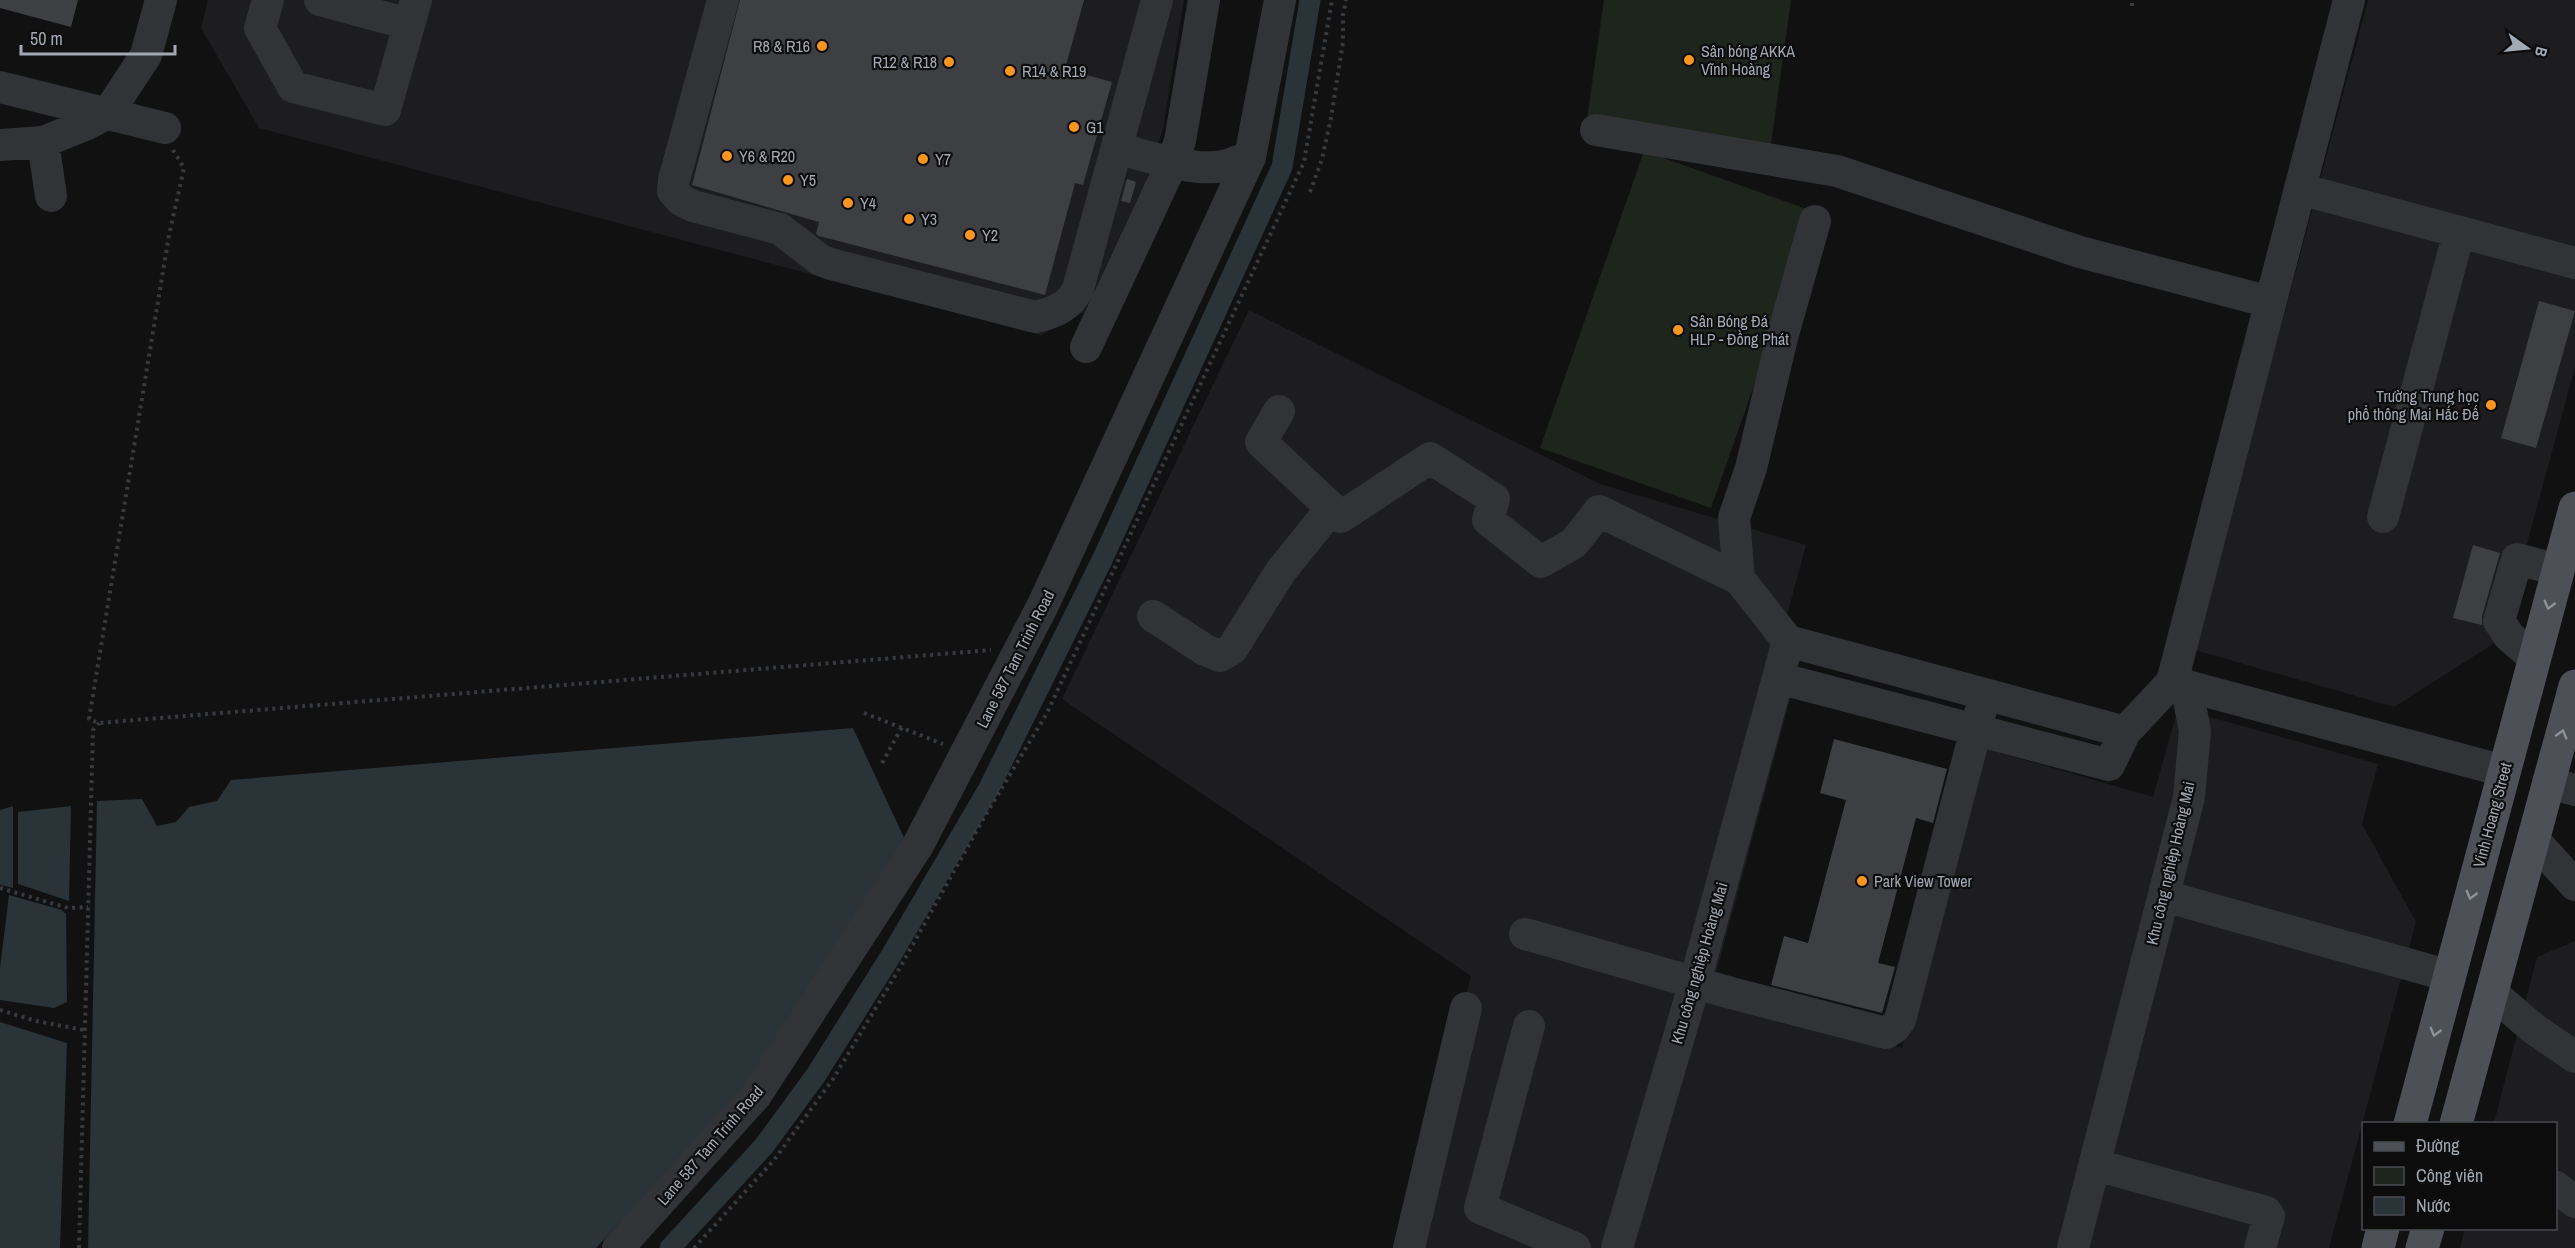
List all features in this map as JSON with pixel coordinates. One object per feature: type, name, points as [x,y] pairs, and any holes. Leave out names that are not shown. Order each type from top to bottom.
[{"type":"main road","name":"Vinh Hoang Street","points":[[2411,1122],[2575,508]]},
{"type":"main road","points":[[2462,1120],[2492,993],[2535,833],[2562,786],[2575,686]]},
{"type":"main road","points":[[2504,771],[2562,786]]},
{"type":"main road","points":[[2492,815],[2535,833]]},
{"type":"main road","points":[[2378,1248],[2382,1230]]},
{"type":"main road","points":[[2422,1248],[2427,1230]]},
{"type":"street","points":[[0,145],[43,142],[108,113],[146,55],[161,0]]},
{"type":"street","points":[[268,0],[260,28],[293,87],[385,110],[413,12],[320,0]]},
{"type":"street","points":[[723,0],[674,180],[673,191],[681,200],[693,206],[780,229],[820,260],[1035,317],[1045,315],[1073,300],[1078,289],[1157,0]]},
{"type":"street","points":[[1086,347],[1172,163],[1180,141],[1204,0]]},
{"type":"street","name":"Lane 587 Tam Trinh Road","points":[[618,1248],[756,1095],[918,845],[1022,647],[1250,157],[1280,0]]},
{"type":"street","points":[[1778,678],[2109,765],[2125,732],[2179,683],[2270,302],[2349,0]]},
{"type":"street","points":[[0,87],[161,127]]},
{"type":"street","points":[[1596,130],[1837,171],[2080,252],[2270,302]]},
{"type":"street","points":[[43,142],[51,196]]},
{"type":"street","points":[[1117,148],[1172,163],[1221,166],[1250,157]]},
{"type":"street","points":[[2300,189],[2575,263]]},
{"type":"street","points":[[1739,579],[1734,518],[1751,468],[1782,338],[1815,221]]},
{"type":"street","points":[[2383,517],[2459,232]]},
{"type":"street","points":[[1279,411],[1261,442],[1341,517],[1430,458],[1494,499],[1488,520],[1541,562],[1574,543],[1599,511],[1739,579],[1788,641],[2125,732]]},
{"type":"street","points":[[1153,616],[1205,650],[1220,656],[1232,649],[1281,571],[1331,508]]},
{"type":"street","points":[[2534,658],[2508,636],[2499,621],[2517,559],[2558,570]]},
{"type":"street","name":"Khu công nghiệp Hoàng Mai","points":[[1617,1248],[1695,982],[1788,641]]},
{"type":"street","points":[[2179,683],[2504,771]]},
{"type":"street","name":"Khu công nghiệp Hoàng Mai","points":[[2073,1248],[2189,797],[2194,731],[2179,683]]},
{"type":"street","points":[[1525,934],[1886,1033],[1900,1020],[1985,694]]},
{"type":"street","points":[[2535,833],[2575,885]]},
{"type":"street","points":[[2164,896],[2450,976]]},
{"type":"street","points":[[2492,993],[2534,1029],[2575,1057]]},
{"type":"street","points":[[1409,1248],[1466,1008]]},
{"type":"street","points":[[1529,1026],[1480,1208],[1575,1248]]},
{"type":"street","points":[[2096,1165],[2266,1212],[2269,1216],[2260,1248]]},
{"type":"street","points":[[2557,1188],[2575,1202]]},
{"type":"path","points":[[694,1248],[774,1160],[833,1079],[1047,713],[1304,162],[1332,0]]},
{"type":"path","points":[[1310,192],[1322,159],[1331,118],[1343,42],[1346,0]]},
{"type":"path","points":[[2132,0],[2132,6]]},
{"type":"path","points":[[161,127],[162,148],[175,150],[184,168],[169,235],[89,719],[99,723],[1022,647]]},
{"type":"path","points":[[864,713],[966,753]]},
{"type":"path","points":[[79,1248],[93,730],[99,723]]},
{"type":"path","points":[[882,763],[902,727]]},
{"type":"path","points":[[0,888],[68,908],[88,907]]},
{"type":"path","points":[[0,1010],[36,1021],[84,1030]]},
{"type":"shaded area","points":[[208,0],[1184,0],[1163,129],[1146,181],[1084,312],[1041,335],[259,128],[201,28]]},
{"type":"shaded area","points":[[2368,0],[2575,0],[2575,367],[2501,639],[2394,707],[2195,650]]},
{"type":"shaded area","points":[[1249,310],[1600,484],[1806,545],[1767,689],[1791,696],[1710,996],[1902,1048],[1983,748],[2153,797],[2178,708],[2378,764],[2362,824],[2416,922],[2329,1248],[1403,1248],[1471,976],[1062,699]]},
{"type":"shaded area","points":[[2575,941],[2575,1248],[2460,1248],[2465,1230],[2557,1230],[2557,1122],[2494,1122],[2537,957]]},
{"type":"green space","name":"Sân bóng AKKA Vĩnh Hoàng","points":[[1604,0],[1791,0],[1771,144],[1587,119]]},
{"type":"green space","name":"Sân Bóng Đá HLP - Đồng Phát","points":[[1644,151],[1815,212],[1711,508],[1540,448]]},
{"type":"water","points":[[853,728],[906,842],[757,1075],[596,1248],[88,1248],[97,801],[142,799],[157,826],[176,822],[189,807],[217,801],[231,780]]},
{"type":"water","points":[[13,806],[13,888],[0,885],[0,810]]},
{"type":"water","points":[[71,806],[69,901],[18,884],[18,812]]},
{"type":"water","points":[[9,895],[62,910],[66,914],[67,1002],[54,1008],[0,1000],[0,968]]},
{"type":"water","points":[[0,1022],[67,1043],[60,1248],[0,1248]]},
{"type":"building","points":[[0,0],[78,0],[71,27],[0,8]]},
{"type":"building","points":[[740,0],[1084,0],[1065,69],[1112,82],[1083,185],[1075,183],[1045,295],[819,236],[816,234],[819,222],[692,185]]},
{"type":"building","points":[[1127,179],[1136,182],[1130,203],[1121,201]]},
{"type":"building","points":[[2539,301],[2575,311],[2536,448],[2501,438]]},
{"type":"building","points":[[2473,545],[2500,553],[2482,616],[2482,625],[2453,618]]},
{"type":"building","name":"Park View Tower","points":[[1834,739],[1947,769],[1933,823],[1916,818],[1878,963],[1895,967],[1882,1013],[1771,985],[1784,936],[1808,943],[1846,800],[1820,793]]},
{"type":"waterway","points":[[670,1248],[764,1146],[816,1075],[892,954],[989,788],[1103,558],[1282,167],[1310,0]]},
{"type":"place","name":"R8 & R16","points":[[822,46]]},
{"type":"place","name":"Sân bóng AKKA Vĩnh Hoàng","points":[[1689,60]]},
{"type":"place","name":"R12 & R18","points":[[949,62]]},
{"type":"place","name":"R14 & R19","points":[[1010,71]]},
{"type":"place","name":"G1","points":[[1074,127]]},
{"type":"place","name":"Y6 & R20","points":[[727,156]]},
{"type":"place","name":"Y7","points":[[923,159]]},
{"type":"place","name":"Y5","points":[[788,180]]},
{"type":"place","name":"Y4","points":[[848,203]]},
{"type":"place","name":"Y3","points":[[909,219]]},
{"type":"place","name":"Y2","points":[[970,235]]},
{"type":"place","name":"Sân Bóng Đá HLP - Đồng Phát","points":[[1678,330]]},
{"type":"place","name":"Trường Trung học phổ thông Mai Hắc Đế","points":[[2491,405]]},
{"type":"place","name":"Park View Tower","points":[[1862,881]]}]
